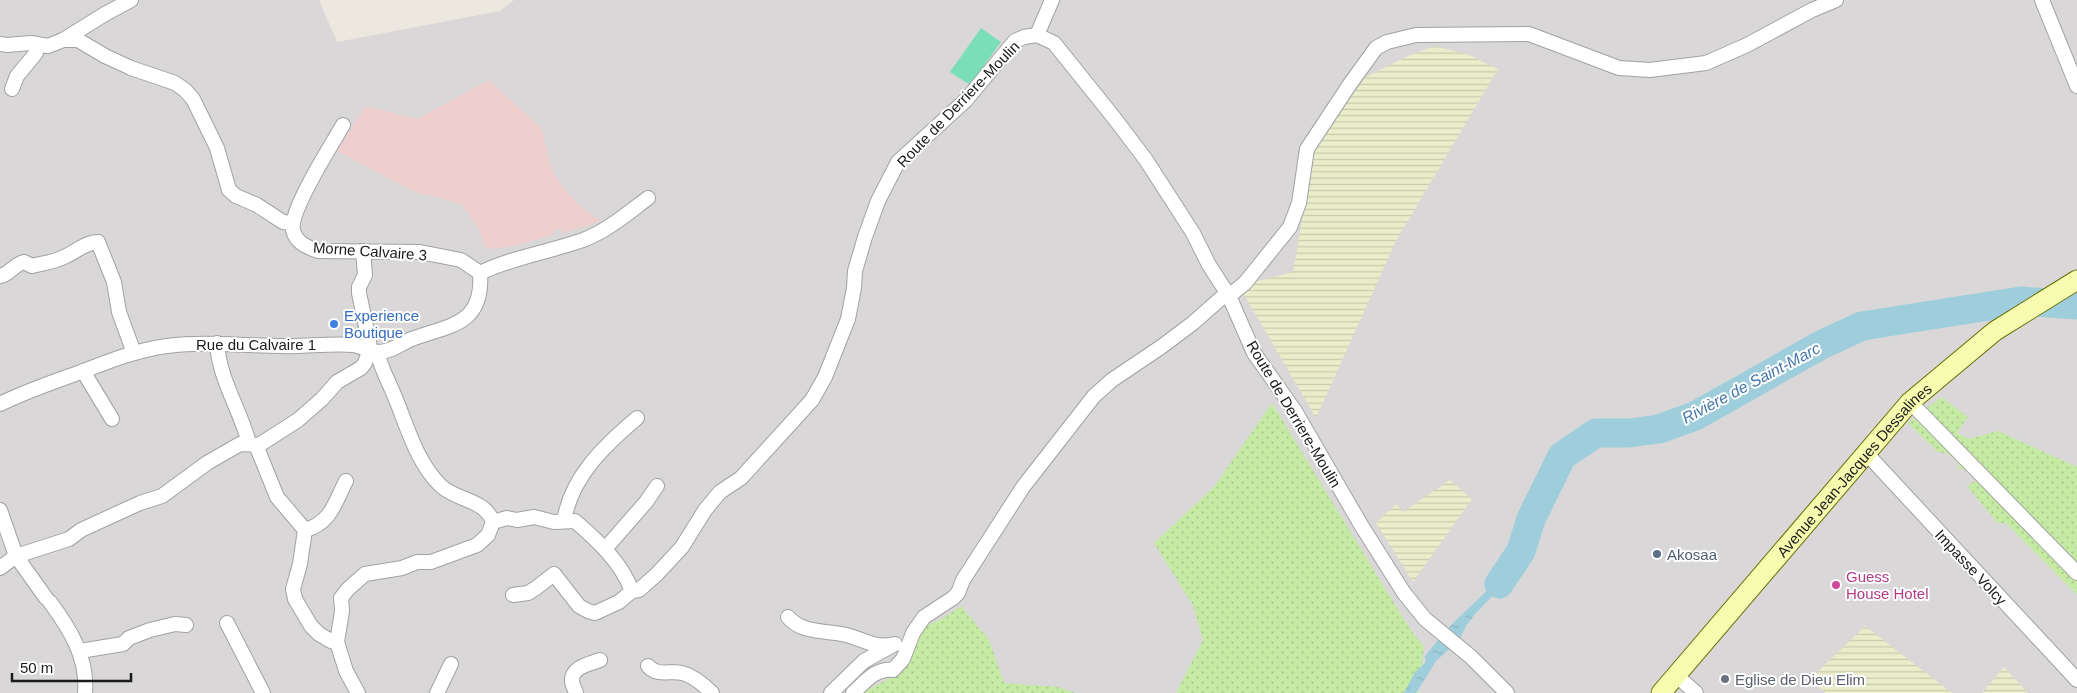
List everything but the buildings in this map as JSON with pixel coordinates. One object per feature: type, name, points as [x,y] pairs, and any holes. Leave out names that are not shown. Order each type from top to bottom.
[{"type":"street","points":[[0,44],[31,43],[48,46],[63,40],[104,14],[131,0]]},
{"type":"street","points":[[1037,36],[1052,0]]},
{"type":"street","points":[[853,693],[876,672],[884,669],[892,670],[899,664],[918,625],[924,617],[958,593],[963,580],[1022,487],[1094,396],[1112,380],[1161,347],[1245,283],[1290,227],[1299,203],[1307,149],[1376,48],[1387,42],[1416,35],[1529,34],[1619,68],[1650,70],[1706,63],[1747,45],[1812,10],[1836,0]]},
{"type":"street","points":[[2042,0],[2077,86]]},
{"type":"street","name":"Route de Derriere-Moulin","points":[[513,596],[528,593],[554,574],[579,606],[595,613],[619,602],[632,591],[640,590],[672,558],[682,547],[705,510],[720,492],[742,478],[812,400],[825,377],[848,319],[855,271],[865,237],[878,201],[898,162],[966,100],[1014,42],[1024,37],[1037,36],[1054,43],[1146,160],[1194,232],[1209,265],[1228,295],[1254,353],[1295,411],[1360,525],[1404,593],[1425,619],[1471,657],[1507,693]]},
{"type":"street","points":[[63,40],[78,40],[105,56],[131,68],[175,83],[185,90],[193,99],[217,148],[229,190],[236,196],[258,205],[282,222],[293,223],[297,209],[316,171],[343,125]]},
{"type":"street","points":[[12,89],[17,76],[36,53],[38,44]]},
{"type":"street","points":[[480,273],[515,259],[584,239],[604,229],[648,198]]},
{"type":"street","name":"Morne Calvaire 3","points":[[293,223],[296,238],[305,247],[318,251],[420,252],[462,260],[480,273]]},
{"type":"street","points":[[0,276],[4,276],[16,264],[24,262],[32,266],[52,261],[65,257],[90,242],[98,242],[114,282],[119,312],[134,353]]},
{"type":"street","points":[[358,693],[346,671],[337,642],[342,598],[358,579],[365,574],[402,568],[417,562],[431,562],[477,545],[488,535],[493,522],[490,514],[478,504],[456,496],[441,486],[431,474],[405,426],[396,400],[373,350],[359,293],[359,287],[365,275],[363,251]]},
{"type":"street","name":"Rue du Calvaire 1","points":[[0,404],[29,390],[119,357],[166,346],[217,343],[281,346],[354,345],[373,350],[393,349],[409,340],[450,328],[466,319],[477,300],[481,284],[480,273]]},
{"type":"street","name":"Avenue Jean-Jacques Dessalines","points":[[1661,693],[1910,402],[1995,331],[2077,280]]},
{"type":"street","points":[[217,343],[218,358],[225,383],[258,450],[277,496],[305,530],[300,564],[292,589],[295,599],[315,630],[331,641],[337,642]]},
{"type":"street","points":[[0,568],[16,556],[69,539],[81,530],[140,503],[162,496],[207,463],[240,444],[254,444],[298,420],[322,399],[337,382],[361,368],[373,350]]},
{"type":"street","points":[[83,371],[112,419]]},
{"type":"street","points":[[1910,402],[2077,573]]},
{"type":"street","points":[[564,521],[567,503],[589,465],[607,445],[637,418]]},
{"type":"street","name":"Impasse Volcy","points":[[1866,453],[2077,680]]},
{"type":"street","points":[[305,530],[310,529],[329,515],[339,500],[346,482]]},
{"type":"street","points":[[605,549],[658,486]]},
{"type":"street","points":[[0,510],[16,556],[62,618],[80,652],[86,686],[85,693]]},
{"type":"street","points":[[493,522],[507,518],[517,520],[534,517],[554,522],[575,521],[618,564],[632,591]]},
{"type":"street","points":[[788,617],[792,622],[801,626],[826,633],[847,635],[868,644],[885,646],[895,644]]},
{"type":"street","points":[[227,623],[263,693]]},
{"type":"street","points":[[80,652],[127,643],[129,638],[150,630],[175,624],[186,624]]},
{"type":"street","points":[[831,693],[864,661],[895,644],[904,633],[918,625]]},
{"type":"street","points":[[576,693],[572,681],[574,673],[578,669],[600,660]]},
{"type":"street","points":[[436,693],[451,664]]},
{"type":"street","points":[[648,666],[652,670],[662,673],[674,671],[685,674],[696,679],[712,693]]},
{"type":"street","points":[[1676,675],[1696,693]]},
{"type":"shaded area","points":[[0,0],[319,0],[337,42],[500,11],[514,0],[2077,0],[2077,693],[0,693]]},
{"type":"shaded area","points":[[489,80],[541,128],[552,170],[558,181],[582,208],[601,221],[563,233],[560,228],[554,231],[553,235],[508,247],[486,249],[479,230],[462,204],[415,192],[337,151],[366,106],[417,119]]},
{"type":"green space","points":[[981,28],[1001,42],[970,85],[950,72]]},
{"type":"green space","points":[[1434,46],[1467,54],[1498,69],[1396,241],[1316,418],[1242,291],[1250,283],[1293,272],[1315,144],[1366,77],[1408,56]]},
{"type":"green space","points":[[1941,397],[1968,417],[1957,433],[1969,439],[1998,431],[2077,467],[2077,595],[2006,523],[1998,523],[1967,486],[1982,477],[1976,469],[1960,470],[1956,459],[1945,453],[1938,452],[1908,423]]},
{"type":"green space","points":[[1272,403],[1412,632],[1424,646],[1418,693],[1176,693],[1203,640],[1193,605],[1154,543],[1214,487]]},
{"type":"green space","points":[[1450,480],[1472,499],[1413,582],[1376,523],[1396,504],[1403,512]]},
{"type":"green space","points":[[961,606],[989,640],[1004,683],[1057,687],[1076,693],[865,693],[872,687],[885,681],[898,670],[908,657],[924,627],[942,619]]},
{"type":"green space","points":[[1865,626],[1952,693],[1826,693],[1810,679]]},
{"type":"green space","points":[[2004,667],[2028,693],[1982,693]]},
{"type":"water","points":[[1521,551],[1521,558],[1507,581],[1475,614],[1459,640],[1436,661],[1416,693],[1404,693],[1415,672],[1426,662],[1425,656],[1447,629],[1496,582]]},
{"type":"waterway","name":"Rivière de Saint-Marc","points":[[1499,584],[1521,551],[1531,519],[1562,456],[1596,433],[1629,433],[1659,429],[1695,416],[1821,345],[1862,326],[2021,301],[2077,305]]},
{"type":"place","name":"Experience Boutique","points":[[334,324]]},
{"type":"place","name":"Akosaa","points":[[1657,554]]},
{"type":"place","name":"Guess House Hotel","points":[[1836,585]]},
{"type":"place","name":"Eglise de Dieu Elim","points":[[1725,679]]}]
